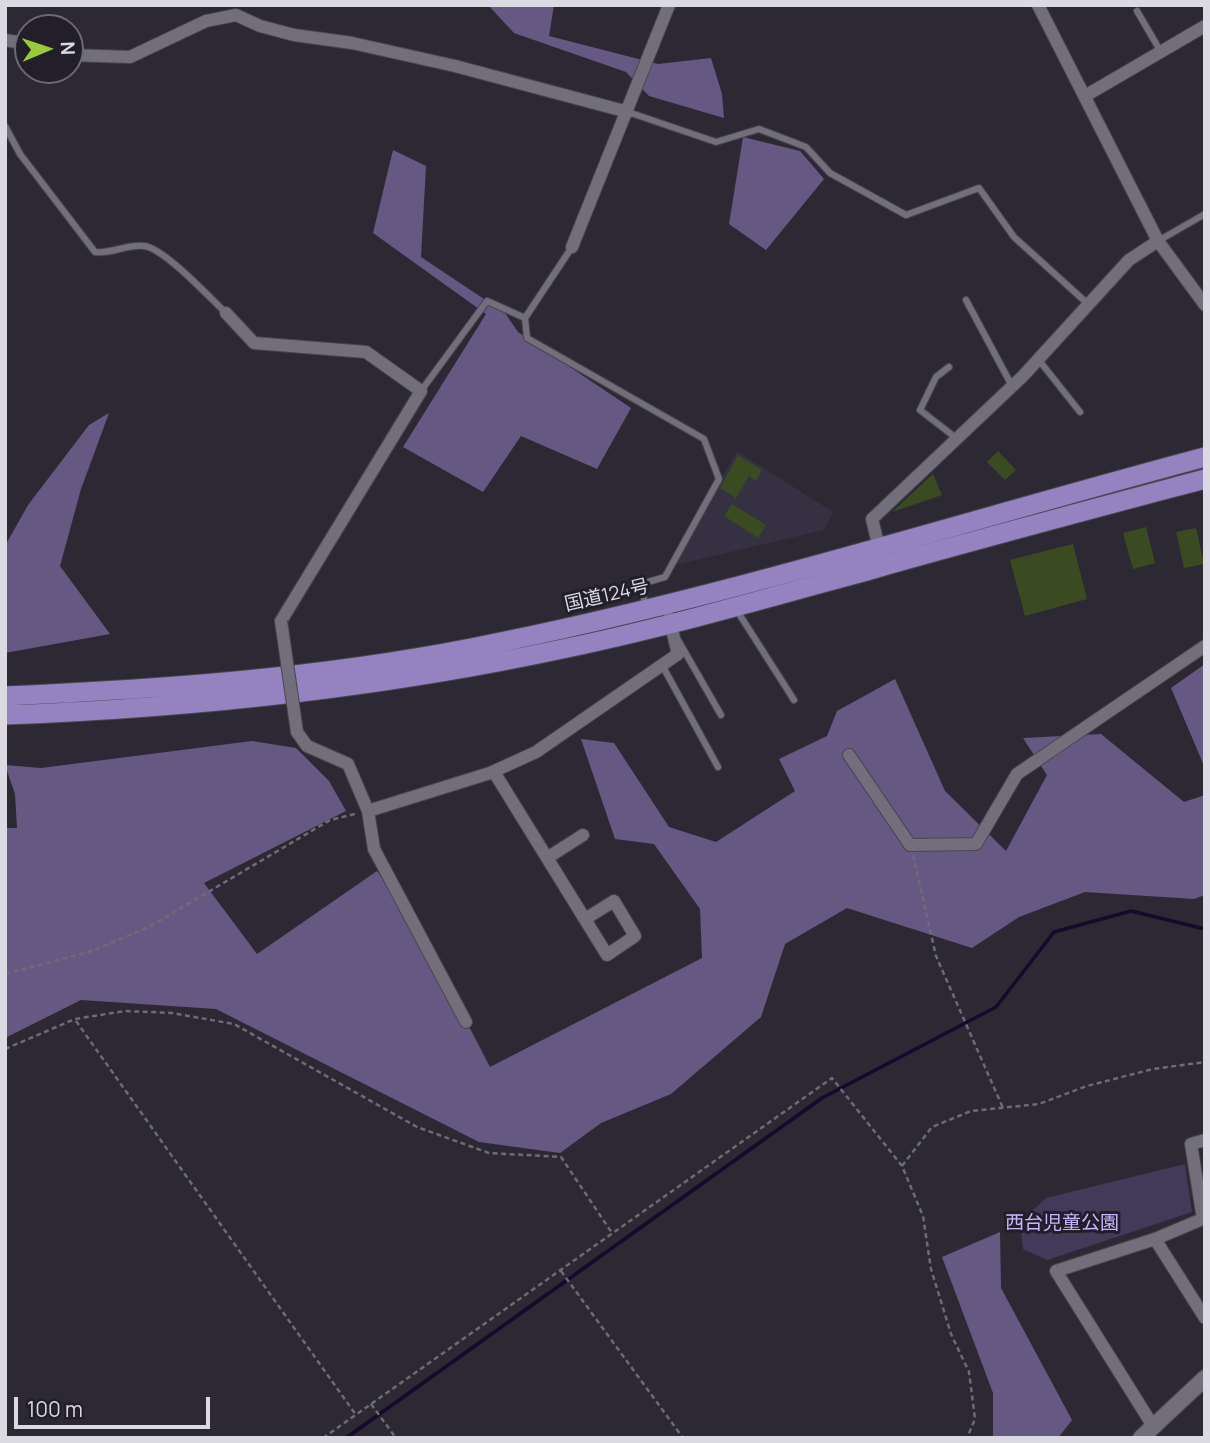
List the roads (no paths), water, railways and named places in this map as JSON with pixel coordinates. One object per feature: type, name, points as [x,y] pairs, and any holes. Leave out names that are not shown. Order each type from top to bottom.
[{"type":"highway","name":"国道124号","points":[[5,715],[132,710],[364,685],[569,648],[1205,457]]},
{"type":"highway","name":"国道124号","points":[[5,696],[131,691],[257,680],[362,667],[735,607],[882,556],[1205,480]]},
{"type":"street","points":[[572,247],[669,5]]},
{"type":"street","points":[[1038,5],[1158,241],[1205,305]]},
{"type":"street","points":[[84,55],[130,57],[206,21],[236,15],[260,26],[294,35],[352,43],[442,63],[628,112]]},
{"type":"street","points":[[1085,96],[1205,26]]},
{"type":"street","points":[[882,556],[872,519],[1012,386],[1129,260],[1158,241]]},
{"type":"street","points":[[226,313],[254,343],[366,352],[421,391],[281,621],[297,732],[307,746],[348,764],[368,811],[374,849],[466,1022]]},
{"type":"street","points":[[368,811],[494,772],[536,752],[678,654],[664,619]]},
{"type":"street","points":[[849,755],[911,845],[976,844],[1017,774],[1205,646]]},
{"type":"street","points":[[494,772],[585,919]]},
{"type":"street","points":[[547,858],[583,835]]},
{"type":"street","points":[[1205,1140],[1191,1144],[1204,1219],[1155,1239],[1056,1271],[1147,1432],[1205,1378]]},
{"type":"street","points":[[1155,1239],[1205,1318]]},
{"type":"lane","points":[[1138,11],[1161,52]]},
{"type":"lane","points":[[628,112],[716,142],[760,129],[806,147],[830,173],[906,215],[978,188],[1014,237],[1088,304]]},
{"type":"lane","points":[[5,126],[20,154],[95,252],[104,253],[127,245],[149,246],[187,274],[226,313]]},
{"type":"lane","points":[[1158,241],[1205,215]]},
{"type":"lane","points":[[572,247],[525,318],[527,338],[704,439],[719,479],[665,577],[641,584],[688,652],[721,715]]},
{"type":"lane","points":[[967,300],[1012,386]]},
{"type":"lane","points":[[421,391],[487,301],[525,318]]},
{"type":"lane","points":[[1038,359],[1080,412]]},
{"type":"lane","points":[[950,367],[936,377],[920,410],[956,438]]},
{"type":"lane","points":[[735,607],[794,700]]},
{"type":"lane","points":[[662,665],[718,767]]},
{"type":"waterway","points":[[346,1438],[822,1098],[996,1007],[1054,932],[1131,911],[1205,929]]},
{"type":"park label","name":"西台児童公園","points":[[1062,1224]]}]
